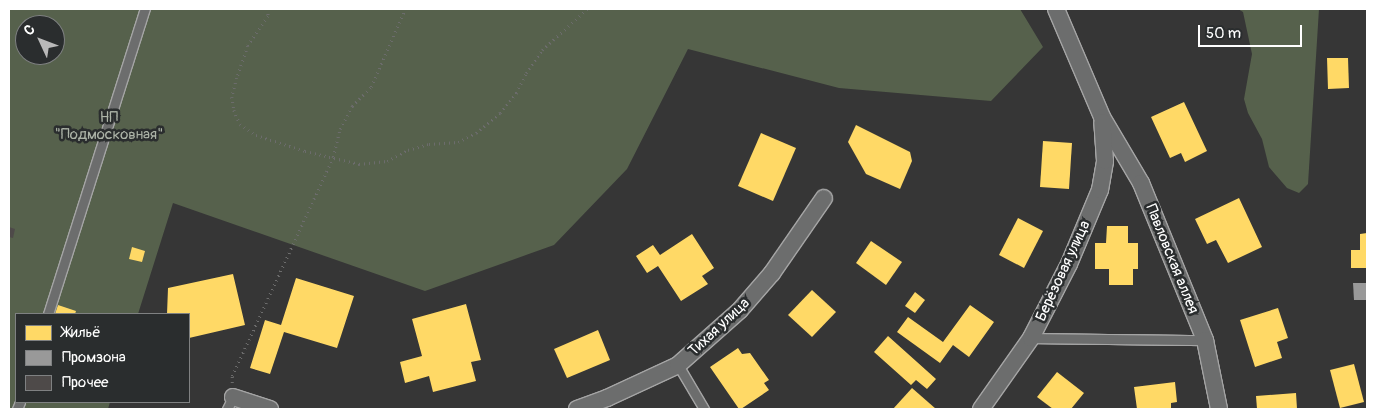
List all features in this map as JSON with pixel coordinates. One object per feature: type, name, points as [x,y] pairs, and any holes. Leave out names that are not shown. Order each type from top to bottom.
[{"type":"street","points":[[1056,9],[1102,117]]},
{"type":"street","name":"Берёзовая улица","points":[[981,409],[1031,338],[1069,264],[1100,190],[1105,161],[1102,117]]},
{"type":"street","name":"Павловская аллея","points":[[1102,117],[1141,183],[1205,340],[1219,409]]},
{"type":"street","name":"Тихая улица","points":[[577,409],[607,398],[678,365],[740,310],[772,273],[824,198]]},
{"type":"street","points":[[230,403],[270,409]]},
{"type":"lane","points":[[48,313],[145,9]]},
{"type":"lane","points":[[1031,338],[1205,340]]},
{"type":"lane","points":[[678,365],[704,409]]},
{"type":"path","points":[[269,9],[268,16],[248,46],[232,96],[234,110],[240,124],[256,135],[359,164],[386,161],[408,150],[429,144],[458,142],[476,133],[500,113],[516,93],[526,73],[542,50],[587,9]]},
{"type":"path","points":[[230,403],[232,376],[333,158],[340,129],[352,106],[371,87],[405,9]]},
{"type":"green space","name":"НП \"Подмосковная\"","points":[[9,9],[1020,9],[1043,47],[991,101],[839,88],[688,49],[627,169],[554,245],[425,291],[173,203],[138,313],[15,313],[15,403],[110,403],[108,409],[9,409]]},
{"type":"green space","points":[[1238,9],[1319,9],[1308,184],[1299,193],[1287,188],[1269,167],[1262,139],[1248,113],[1244,99],[1252,54],[1243,12]]},
{"type":"building: Жильё","points":[[1327,58],[1348,58],[1349,88],[1328,89]]},
{"type":"building: Жильё","points":[[1184,102],[1207,151],[1185,162],[1181,153],[1170,158],[1151,117]]},
{"type":"building: Жильё","points":[[856,125],[910,152],[912,161],[900,189],[866,174],[848,142]]},
{"type":"building: Жильё","points":[[761,133],[796,148],[773,201],[738,186]]},
{"type":"building: Жильё","points":[[1043,141],[1072,143],[1069,189],[1040,187]]},
{"type":"building: Жильё","points":[[1239,198],[1262,247],[1228,263],[1216,240],[1207,244],[1195,219]]},
{"type":"building: Жильё","points":[[1018,218],[1043,231],[1024,268],[999,255]]},
{"type":"building: Жильё","points":[[1107,226],[1128,226],[1128,243],[1138,243],[1138,269],[1133,269],[1133,285],[1109,285],[1109,269],[1095,269],[1095,243],[1106,243]]},
{"type":"building: Жильё","points":[[1367,233],[1367,268],[1351,268],[1351,250],[1360,250],[1360,234]]},
{"type":"building: Жильё","points":[[692,234],[714,268],[702,276],[708,284],[681,301],[658,266],[647,273],[636,256],[653,245],[660,255]]},
{"type":"building: Жильё","points":[[871,241],[902,262],[886,285],[856,263]]},
{"type":"building: Жильё","points":[[132,247],[145,251],[142,262],[129,259]]},
{"type":"building: Жильё","points":[[233,274],[245,325],[190,338],[190,313],[167,313],[168,288]]},
{"type":"building: Жильё","points":[[296,278],[354,296],[337,348],[284,332],[270,374],[250,368],[265,320],[281,325]]},
{"type":"building: Жильё","points":[[812,290],[836,312],[812,337],[788,315]]},
{"type":"building: Жильё","points":[[915,292],[925,300],[915,313],[905,306]]},
{"type":"building: Жильё","points":[[466,304],[481,360],[471,362],[476,381],[433,392],[429,376],[405,383],[400,362],[422,356],[412,319]]},
{"type":"building: Жильё","points":[[58,305],[76,311],[75,313],[55,313]]},
{"type":"building: Жильё","points":[[970,305],[994,322],[969,357],[953,345],[940,363],[897,332],[908,317],[943,342]]},
{"type":"building: Жильё","points":[[1278,308],[1288,338],[1277,342],[1282,358],[1255,367],[1240,320]]},
{"type":"building: Жильё","points":[[598,330],[610,360],[567,378],[554,349]]},
{"type":"building: Жильё","points":[[888,336],[936,379],[927,389],[916,380],[911,385],[874,352]]},
{"type":"building: Жильё","points":[[738,348],[742,354],[750,353],[769,380],[764,383],[769,390],[741,409],[739,409],[710,367]]},
{"type":"building: Жильё","points":[[1354,364],[1364,402],[1340,408],[1330,370]]},
{"type":"building: Жильё","points":[[1057,372],[1084,393],[1071,409],[1053,409],[1037,397]]},
{"type":"building: Жильё","points":[[1175,382],[1177,402],[1171,403],[1171,409],[1137,409],[1134,387]]},
{"type":"building: Жильё","points":[[912,388],[936,409],[893,409]]},
{"type":"building: Жильё","points":[[1296,393],[1297,409],[1257,409],[1256,396]]},
{"type":"building: Промзона","points":[[1353,283],[1367,283],[1367,300],[1354,300]]},
{"type":"building: Прочее","points":[[9,227],[15,229],[13,238],[9,237]]}]
